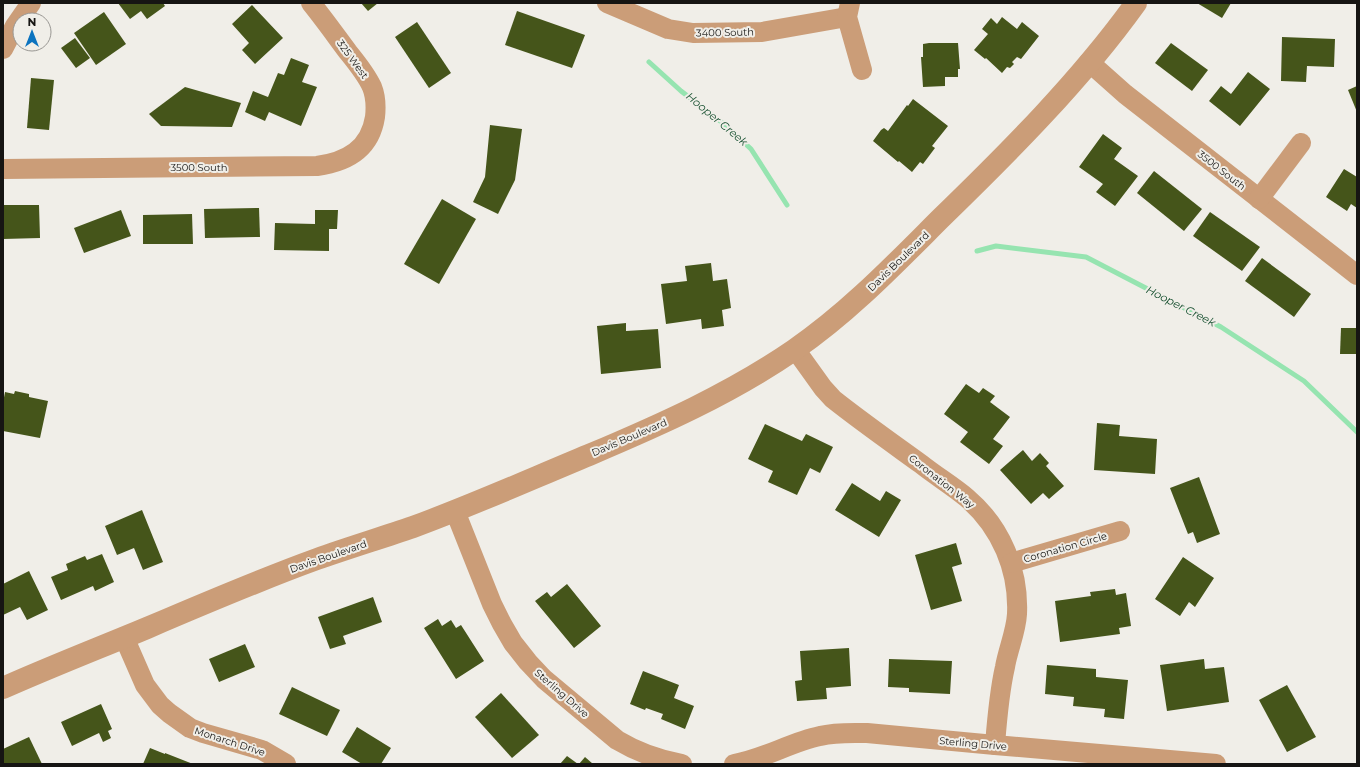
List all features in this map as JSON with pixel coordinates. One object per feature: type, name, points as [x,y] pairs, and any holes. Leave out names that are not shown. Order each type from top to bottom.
[{"type":"street","points":[[3,49],[15,26],[31,3]]},
{"type":"street","name":"325 West","points":[[311,3],[368,80],[375,96],[376,113],[374,121]]},
{"type":"street","name":"3400 South","points":[[607,3],[668,29],[693,33],[762,32],[849,10]]},
{"type":"street","name":"Davis Boulevard","points":[[3,688],[298,566],[455,511],[650,429],[730,389],[795,349],[854,303],[976,184],[1051,105],[1089,62],[1136,3]]},
{"type":"street","points":[[849,10],[862,70]]},
{"type":"street","name":"3500 South","points":[[1089,62],[1125,94],[1357,275]]},
{"type":"street","name":"3500 South","points":[[3,169],[328,165],[346,158],[362,146],[368,139],[374,121]]},
{"type":"street","points":[[1259,199],[1301,143]]},
{"type":"street","name":"Coronation Way","points":[[795,349],[823,388],[833,399],[968,499],[998,534],[1006,549],[1011,563],[1018,600],[1017,617],[1013,637],[1001,684],[995,745]]},
{"type":"street","name":"Sterling Drive","points":[[455,511],[492,604],[513,643],[528,662],[544,679],[617,740],[629,747],[658,758],[682,764]]},
{"type":"street","name":"Coronation Circle","points":[[1011,563],[1120,531]]},
{"type":"street","name":"Monarch Drive","points":[[124,638],[145,685],[160,705],[169,713],[190,728],[262,750],[286,764]]},
{"type":"street","name":"Sterling Drive","points":[[734,764],[757,759],[807,739],[836,733],[867,733],[1216,764]]},
{"type":"building","points":[[118,3],[163,3],[165,6],[147,19],[141,11],[130,19]]},
{"type":"building","points":[[361,3],[378,3],[368,11]]},
{"type":"building","points":[[1197,3],[1231,3],[1222,18]]},
{"type":"building","points":[[252,5],[283,38],[255,64],[242,50],[249,43],[232,24]]},
{"type":"building","points":[[517,11],[585,35],[572,68],[505,45]]},
{"type":"building","points":[[104,12],[126,44],[96,65],[74,33]]},
{"type":"building","points":[[1002,17],[1017,29],[1022,22],[1039,36],[1021,59],[1017,57],[1012,62],[1014,64],[1010,68],[1007,67],[1002,73],[986,58],[985,59],[974,50],[988,34],[982,29],[991,18],[997,24]]},
{"type":"building","points":[[417,22],[451,73],[429,88],[395,37]]},
{"type":"building","points":[[1282,37],[1335,39],[1334,67],[1307,66],[1306,82],[1281,81]]},
{"type":"building","points":[[75,38],[90,58],[76,68],[61,48]]},
{"type":"building","points":[[958,43],[960,69],[958,69],[958,77],[945,77],[945,86],[923,87],[921,57],[923,57],[923,44]]},
{"type":"building","points":[[1171,43],[1208,70],[1192,91],[1155,63]]},
{"type":"building","points":[[291,58],[309,65],[302,82],[317,87],[301,126],[269,112],[265,121],[245,112],[253,91],[268,97],[278,73],[284,75]]},
{"type":"building","points":[[1248,72],[1270,89],[1240,126],[1209,101],[1221,86],[1231,94]]},
{"type":"building","points":[[31,78],[54,80],[49,130],[27,128]]},
{"type":"building","points":[[1357,86],[1357,112],[1348,90]]},
{"type":"building","points":[[185,87],[241,103],[232,127],[161,126],[149,114]]},
{"type":"building","points":[[913,99],[948,126],[932,146],[935,148],[923,164],[920,162],[912,172],[873,141],[884,128],[888,131]]},
{"type":"building","points":[[490,125],[522,129],[515,180],[498,214],[473,202],[485,177]]},
{"type":"building","points":[[1103,134],[1122,148],[1114,159],[1138,176],[1115,206],[1096,192],[1103,184],[1079,167]]},
{"type":"building","points":[[1344,169],[1357,177],[1357,208],[1351,204],[1347,211],[1326,197]]},
{"type":"building","points":[[1154,171],[1202,209],[1184,231],[1137,193]]},
{"type":"building","points":[[442,199],[476,219],[439,284],[404,264]]},
{"type":"building","points":[[3,205],[39,205],[40,238],[3,239]]},
{"type":"building","points":[[259,208],[260,237],[205,238],[204,209]]},
{"type":"building","points":[[121,210],[131,236],[84,253],[74,228]]},
{"type":"building","points":[[315,210],[338,210],[337,229],[329,229],[329,251],[274,250],[275,223],[315,224]]},
{"type":"building","points":[[1210,212],[1260,247],[1242,271],[1193,236]]},
{"type":"building","points":[[192,214],[193,244],[143,244],[143,215]]},
{"type":"building","points":[[1262,258],[1311,294],[1294,317],[1245,281]]},
{"type":"building","points":[[711,263],[713,281],[727,279],[731,308],[722,310],[724,326],[702,329],[701,319],[666,324],[661,284],[687,281],[685,266]]},
{"type":"building","points":[[626,323],[626,331],[658,329],[661,368],[601,374],[597,326]]},
{"type":"building","points":[[1341,328],[1357,328],[1357,354],[1340,354]]},
{"type":"building","points":[[966,384],[979,393],[983,388],[995,396],[990,402],[1010,417],[993,439],[1003,446],[989,464],[960,442],[968,432],[944,414]]},
{"type":"building","points":[[15,391],[29,394],[29,397],[48,401],[40,438],[3,431],[3,403],[5,392],[14,394]]},
{"type":"building","points":[[1097,423],[1120,425],[1119,436],[1157,439],[1155,474],[1094,470]]},
{"type":"building","points":[[765,424],[802,441],[806,434],[833,447],[820,473],[810,468],[797,495],[768,482],[773,471],[748,459]]},
{"type":"building","points":[[1023,450],[1032,461],[1040,453],[1049,463],[1046,466],[1064,486],[1049,499],[1043,493],[1031,504],[1000,470]]},
{"type":"building","points":[[1199,477],[1220,534],[1197,543],[1193,532],[1188,534],[1170,488]]},
{"type":"building","points":[[852,483],[880,501],[886,491],[901,500],[879,537],[835,510]]},
{"type":"building","points":[[142,510],[163,562],[143,570],[134,548],[117,555],[105,526]]},
{"type":"building","points":[[956,543],[962,564],[952,567],[962,601],[931,610],[915,555]]},
{"type":"building","points":[[102,554],[114,582],[95,591],[93,586],[61,600],[51,577],[68,570],[66,564],[85,556],[87,560]]},
{"type":"building","points":[[1183,557],[1214,578],[1195,607],[1189,602],[1180,616],[1155,599]]},
{"type":"building","points":[[29,571],[48,610],[27,620],[20,607],[3,615],[3,584]]},
{"type":"building","points":[[567,584],[601,626],[574,648],[535,601],[547,592],[551,597]]},
{"type":"building","points":[[1115,589],[1116,595],[1126,593],[1131,626],[1119,628],[1120,634],[1060,642],[1055,601],[1091,596],[1090,592]]},
{"type":"building","points":[[373,597],[382,622],[343,636],[346,644],[330,649],[318,617]]},
{"type":"building","points":[[438,619],[442,626],[451,620],[456,628],[461,625],[484,661],[456,679],[424,628]]},
{"type":"building","points":[[245,644],[255,667],[219,682],[209,659]]},
{"type":"building","points":[[849,648],[851,686],[826,688],[827,699],[797,701],[795,681],[802,680],[800,651]]},
{"type":"building","points":[[889,659],[952,661],[950,694],[909,692],[909,688],[888,687]]},
{"type":"building","points":[[1204,659],[1205,669],[1224,667],[1229,702],[1167,711],[1160,665]]},
{"type":"building","points":[[1047,665],[1096,669],[1096,677],[1128,680],[1124,719],[1104,717],[1105,709],[1073,706],[1074,697],[1045,694]]},
{"type":"building","points":[[643,671],[679,685],[674,698],[694,706],[685,729],[661,719],[663,714],[646,708],[645,710],[630,704]]},
{"type":"building","points":[[1287,685],[1316,737],[1287,752],[1259,700]]},
{"type":"building","points":[[292,687],[340,710],[327,736],[279,714]]},
{"type":"building","points":[[501,693],[539,735],[512,758],[475,717]]},
{"type":"building","points":[[101,704],[112,729],[108,731],[111,738],[103,742],[99,733],[72,746],[61,722]]},
{"type":"building","points":[[357,727],[391,748],[381,764],[362,764],[342,752]]},
{"type":"building","points":[[29,737],[42,764],[3,764],[3,749]]},
{"type":"building","points":[[150,748],[165,753],[193,764],[143,764]]},
{"type":"building","points":[[567,756],[578,764],[560,764]]},
{"type":"building","points":[[585,757],[593,764],[579,764]]},
{"type":"waterway","name":"Hooper Creek","points":[[649,62],[681,91],[724,124],[751,149],[787,205]]},
{"type":"waterway","name":"Hooper Creek","points":[[977,251],[996,246],[1086,257],[1221,327],[1304,381],[1357,432]]}]
